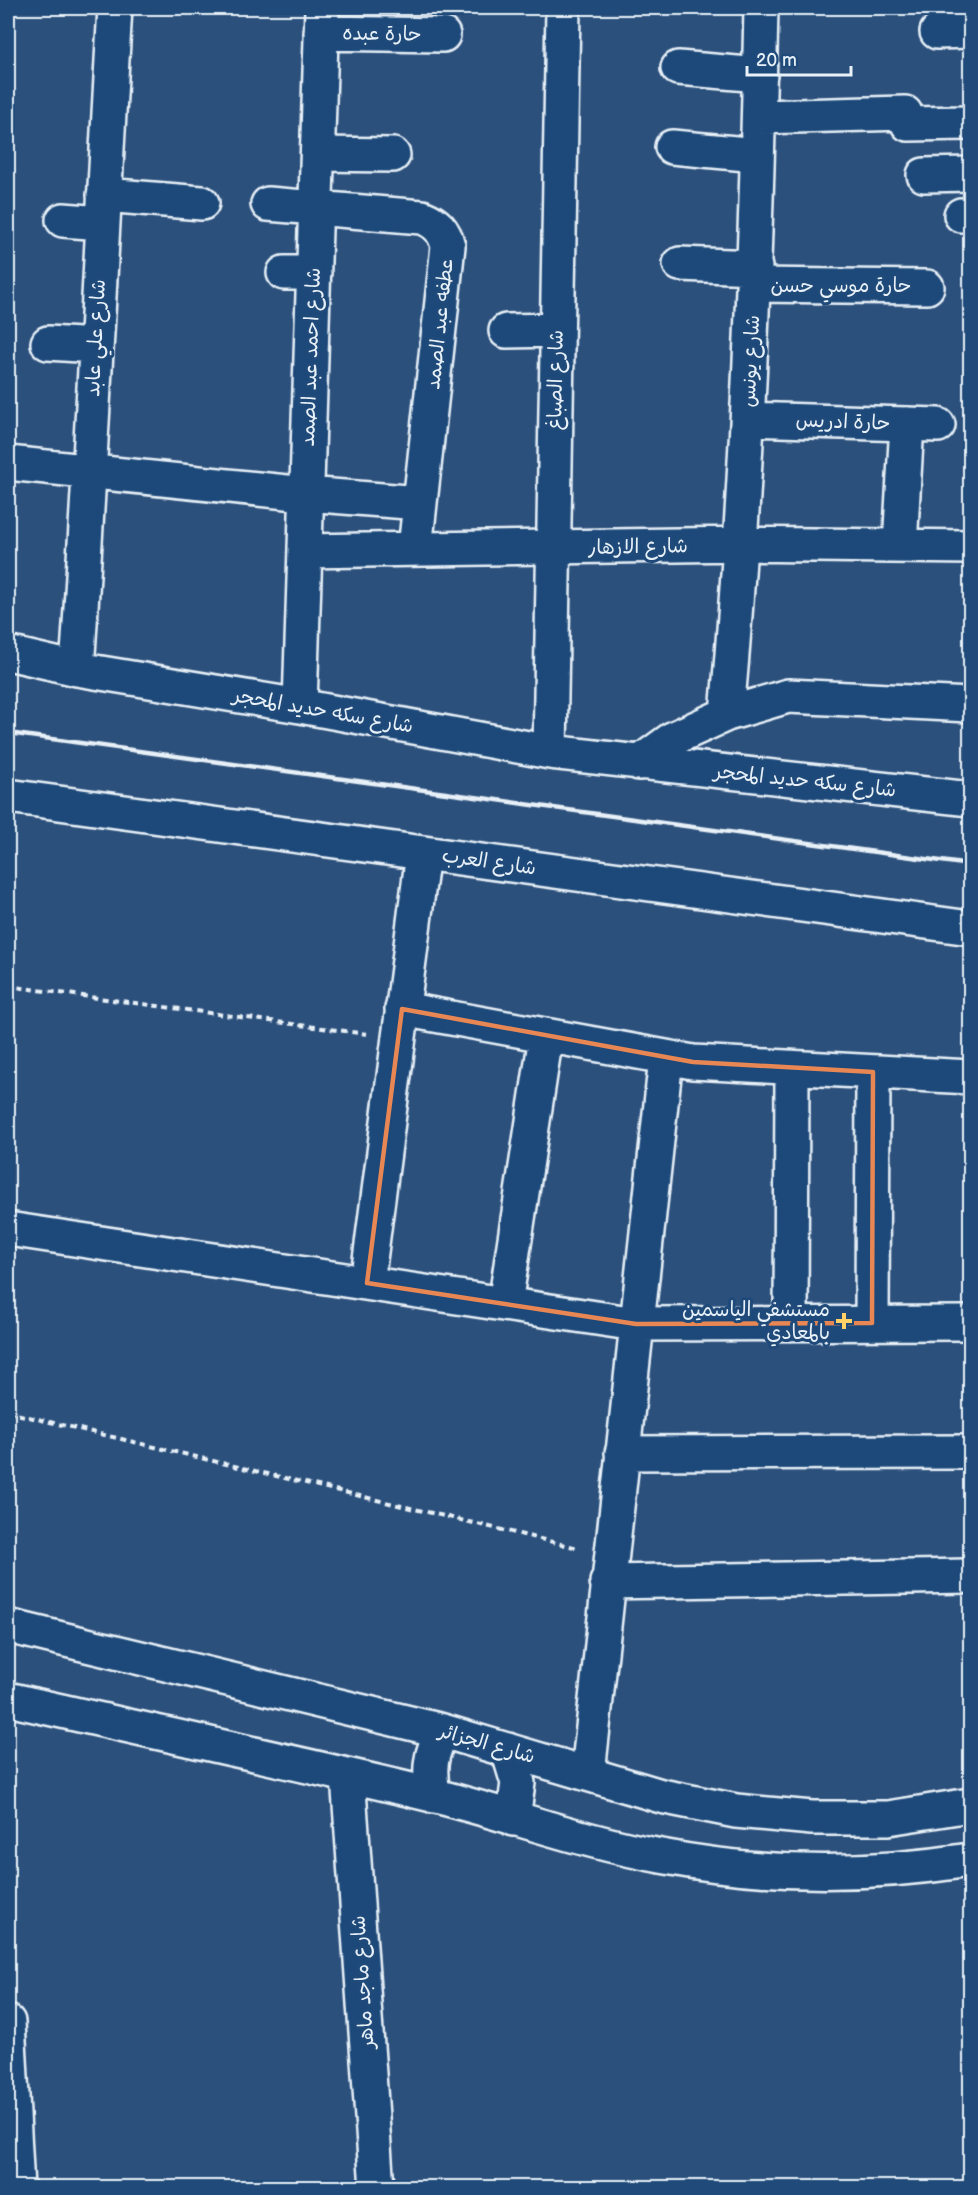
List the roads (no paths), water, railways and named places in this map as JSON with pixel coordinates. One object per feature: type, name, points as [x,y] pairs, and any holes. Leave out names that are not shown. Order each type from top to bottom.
[{"type":"street","name":"شارع علي عابد","points":[[77,669],[115,8]]},
{"type":"street","name":"شارع الصباغ","points":[[550,752],[563,8]]},
{"type":"street","name":"شارع يونس","points":[[727,714],[742,544],[755,276],[761,8]]},
{"type":"street","name":"حارة عبده","points":[[322,20],[443,35]]},
{"type":"street","name":"شارع احمد عبد الصمد","points":[[300,706],[306,494],[299,273],[316,209],[322,20]]},
{"type":"street","points":[[937,32],[970,31]]},
{"type":"street","points":[[678,68],[760,75]]},
{"type":"street","points":[[759,117],[905,113],[908,124],[970,123]]},
{"type":"street","points":[[672,147],[758,155]]},
{"type":"street","points":[[318,154],[393,155]]},
{"type":"street","points":[[924,175],[970,174]]},
{"type":"street","points":[[63,220],[103,209],[202,202]]},
{"type":"street","points":[[268,204],[316,209]]},
{"type":"street","name":"عطفه عبد الصمد","points":[[316,209],[422,217],[435,223],[445,234],[448,246],[415,549]]},
{"type":"street","name":"حارة موسي حسن","points":[[680,264],[755,276],[927,287]]},
{"type":"street","points":[[506,331],[557,330]]},
{"type":"street","points":[[48,343],[94,346]]},
{"type":"street","name":"حارة ادريس","points":[[748,419],[922,425],[900,546]]},
{"type":"street","points":[[8,463],[306,494],[420,503]]},
{"type":"street","name":"شارع الازهار","points":[[305,551],[742,544],[970,547]]},
{"type":"street","name":"شارع سكه حديد المحجر","points":[[8,653],[77,669],[300,706],[550,752],[970,799]]},
{"type":"street","points":[[639,763],[672,739],[727,714],[788,696],[970,705]]},
{"type":"street","name":"شارع العرب","points":[[8,796],[970,928]]},
{"type":"street","points":[[367,1283],[423,853]]},
{"type":"street","points":[[400,1024],[546,1036],[666,1058],[792,1069],[970,1077]]},
{"type":"street","points":[[505,1304],[546,1036]]},
{"type":"street","points":[[588,1773],[666,1058]]},
{"type":"street","points":[[791,1324],[792,1069]]},
{"type":"street","points":[[872,1323],[873,1072]]},
{"type":"street","points":[[8,1229],[636,1323],[970,1323]]},
{"type":"street","points":[[622,1453],[970,1452]]},
{"type":"street","points":[[609,1569],[970,1576]]},
{"type":"street","name":"شارع الجزائر","points":[[8,1626],[442,1731],[661,1796],[736,1811],[812,1818],[888,1818],[970,1805]]},
{"type":"street","points":[[8,1699],[434,1796],[513,1819],[660,1856],[724,1866],[788,1871],[852,1872],[916,1868],[970,1860]]},
{"type":"street","points":[[434,1796],[430,1779],[430,1762],[434,1745],[442,1731]]},
{"type":"street","points":[[508,1750],[518,1783],[513,1819]]},
{"type":"street","name":"شارع ماجد ماهر","points":[[348,1776],[377,2187]]},
{"type":"street","points":[[8,2022],[17,2187]]},
{"type":"railway","points":[[8,733],[970,865]]},
{"type":"place","name":"مستشفي الياسمين بالمعادي","points":[[844,1321]]}]
